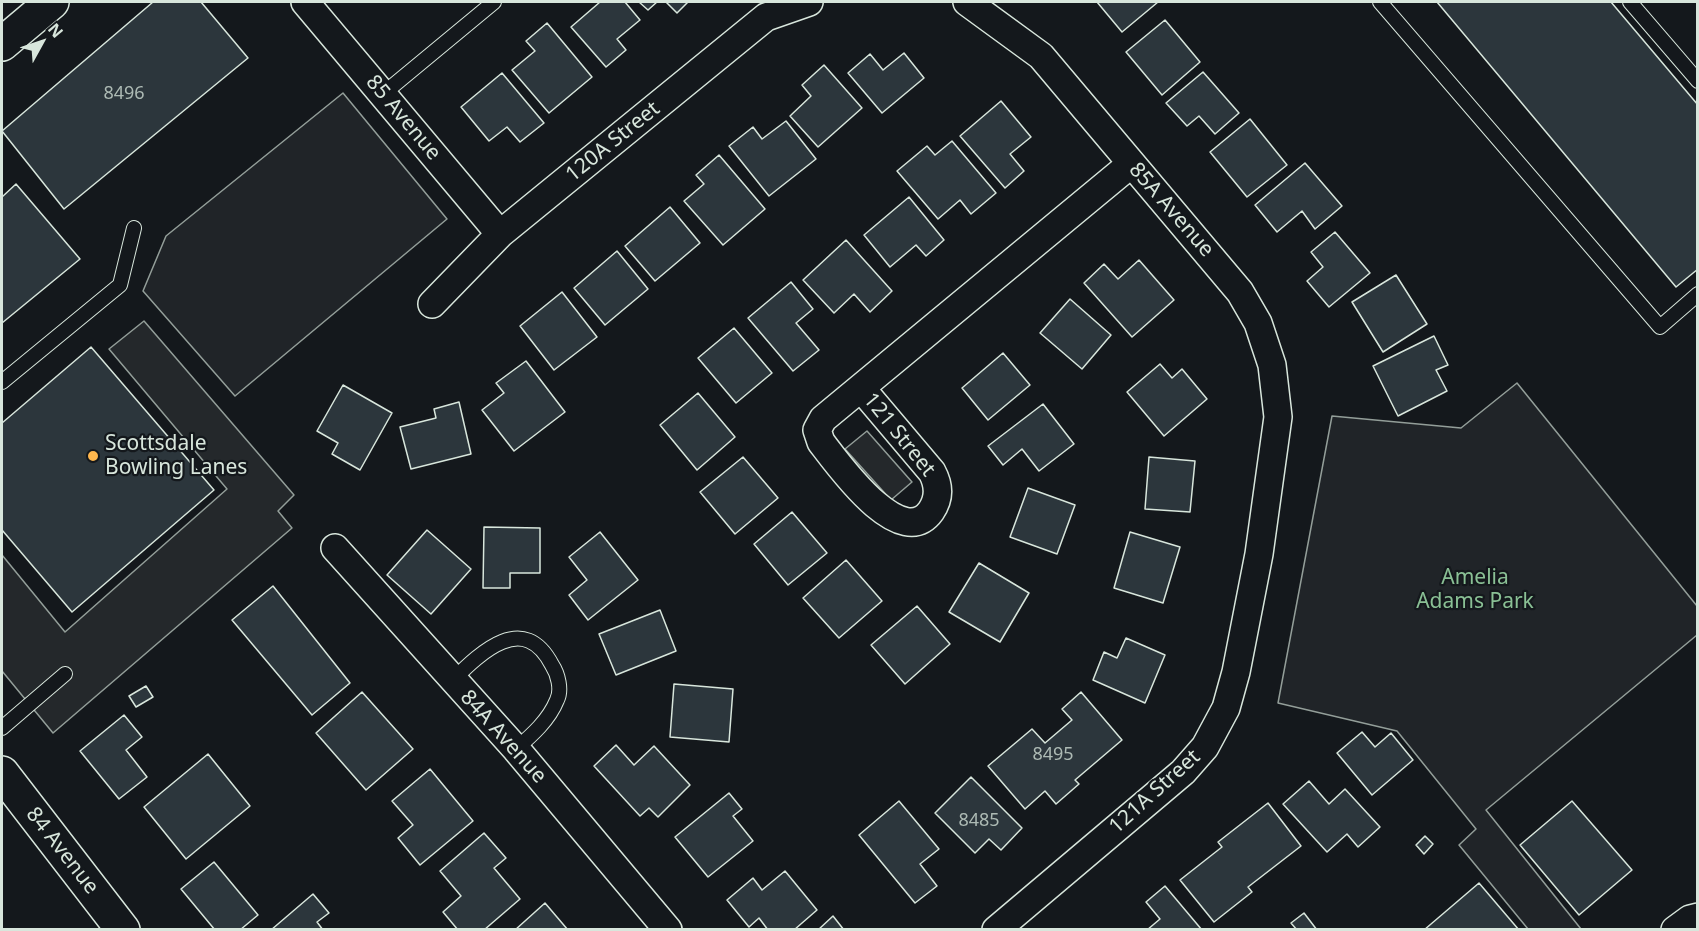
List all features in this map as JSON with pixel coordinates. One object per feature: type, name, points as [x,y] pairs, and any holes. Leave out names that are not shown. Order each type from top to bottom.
[{"type":"street","points":[[2,44],[52,2]]},
{"type":"street","name":"85 Avenue","points":[[305,2],[500,234]]},
{"type":"street","name":"120A Street","points":[[432,304],[500,234],[766,17],[809,2]]},
{"type":"street","name":"85A Avenue","points":[[967,2],[1041,56],[1240,292],[1258,323],[1272,365],[1278,417],[1271,471]]},
{"type":"street","name":"121 Street","points":[[861,388],[932,472],[938,484],[933,508],[927,516],[917,521],[906,522],[893,519],[881,510],[820,442],[817,430],[823,419],[1131,164]]},
{"type":"street","name":"121A Street","points":[[996,930],[1183,772],[1204,747],[1226,708],[1236,672],[1257,565],[1271,471]]},
{"type":"street","name":"84A Avenue","points":[[335,548],[516,749],[668,930]]},
{"type":"street","name":"84 Avenue","points":[[4,783],[123,930]]},
{"type":"street","points":[[1675,930],[1690,919],[1698,917]]},
{"type":"lane","points":[[383,94],[494,2]]},
{"type":"lane","points":[[1380,2],[1660,327],[1698,294]]},
{"type":"lane","points":[[1630,2],[1698,81]]},
{"type":"lane","points":[[2,382],[120,285],[134,228]]},
{"type":"lane","points":[[453,680],[483,652],[500,642],[515,639],[530,641],[546,653],[558,675],[558,698],[546,719],[516,749]]},
{"type":"lane","points":[[2,728],[65,674]]},
{"type":"green space","points":[[343,93],[447,219],[235,396],[143,291],[166,236]]},
{"type":"green space","name":"Amelia Adams Park","points":[[1517,383],[1697,606],[1697,635],[1486,810],[1581,929],[1528,929],[1459,845],[1476,829],[1397,731],[1278,703],[1332,416],[1461,428]]},
{"type":"shaded area","points":[[144,321],[294,495],[278,511],[292,528],[53,733],[2,671],[2,555],[65,632],[227,489],[109,349]]},
{"type":"shaded area","points":[[867,431],[912,482],[891,500],[845,449]]},
{"type":"building","points":[[153,2],[201,2],[248,58],[64,209],[2,131]]},
{"type":"building","points":[[600,2],[625,2],[640,20],[617,39],[626,50],[606,67],[571,27]]},
{"type":"building","points":[[639,2],[657,2],[648,10]]},
{"type":"building","points":[[666,2],[688,2],[677,13]]},
{"type":"building","points":[[1097,2],[1158,2],[1122,32]]},
{"type":"building","points":[[1437,2],[1611,2],[1698,105],[1698,269],[1676,287]]},
{"type":"building","points":[[1165,20],[1200,62],[1162,95],[1126,52]]},
{"type":"building","points":[[547,23],[592,77],[549,113],[512,70],[535,51],[526,41]]},
{"type":"building","points":[[904,53],[924,78],[882,113],[848,73],[870,54],[883,70]]},
{"type":"building","points":[[824,65],[862,108],[818,147],[790,116],[811,96],[802,85]]},
{"type":"building","points":[[1203,72],[1239,113],[1215,134],[1199,116],[1187,126],[1166,103]]},
{"type":"building","points":[[502,73],[544,123],[520,142],[507,127],[489,141],[461,107]]},
{"type":"building","points":[[1001,101],[1031,137],[1010,154],[1024,171],[1005,188],[960,136]]},
{"type":"building","points":[[1250,119],[1287,165],[1247,197],[1210,152]]},
{"type":"building","points":[[786,121],[816,159],[769,196],[729,146],[753,127],[762,139]]},
{"type":"building","points":[[952,141],[996,193],[971,214],[960,200],[938,219],[897,171],[927,146],[935,155]]},
{"type":"building","points":[[719,155],[765,209],[723,245],[684,201],[704,184],[696,175]]},
{"type":"building","points":[[1305,163],[1342,206],[1315,229],[1302,211],[1277,232],[1255,205]]},
{"type":"building","points":[[16,184],[80,259],[2,323],[2,197]]},
{"type":"building","points":[[909,197],[944,240],[926,256],[916,245],[890,267],[864,235]]},
{"type":"building","points":[[670,207],[700,243],[655,281],[625,246]]},
{"type":"building","points":[[1335,232],[1370,273],[1329,307],[1307,281],[1323,267],[1311,252]]},
{"type":"building","points":[[846,240],[892,291],[870,312],[854,294],[834,313],[803,280]]},
{"type":"building","points":[[617,251],[648,289],[605,325],[574,288]]},
{"type":"building","points":[[1139,260],[1174,300],[1132,337],[1084,283],[1104,264],[1118,279]]},
{"type":"building","points":[[1396,275],[1427,324],[1383,352],[1352,302]]},
{"type":"building","points":[[791,282],[813,309],[796,323],[819,350],[793,371],[748,318]]},
{"type":"building","points":[[562,292],[597,337],[554,370],[520,326]]},
{"type":"building","points":[[1070,299],[1111,335],[1082,369],[1040,333]]},
{"type":"building","points":[[734,328],[772,373],[736,403],[698,358]]},
{"type":"building","points":[[1434,336],[1448,365],[1436,370],[1447,391],[1398,416],[1373,366]]},
{"type":"building","name":"Scottsdale Bowling Lanes","points":[[91,347],[214,490],[72,612],[2,530],[2,423]]},
{"type":"building","points":[[1003,353],[1030,385],[988,420],[962,388]]},
{"type":"building","points":[[526,361],[565,412],[514,451],[482,410],[504,393],[496,383]]},
{"type":"building","points":[[1160,364],[1172,378],[1182,369],[1207,399],[1164,436],[1127,392]]},
{"type":"building","points":[[343,385],[392,413],[360,470],[332,454],[338,443],[317,431]]},
{"type":"building","points":[[698,393],[735,437],[697,470],[660,425]]},
{"type":"building","points":[[459,402],[471,454],[411,469],[400,427],[436,418],[434,409]]},
{"type":"building","points":[[1043,404],[1074,444],[1039,471],[1022,449],[1003,465],[988,446]]},
{"type":"building","points":[[743,457],[778,498],[735,534],[700,492]]},
{"type":"building","points":[[1149,457],[1195,461],[1190,512],[1145,509]]},
{"type":"building","points":[[1028,488],[1075,505],[1057,554],[1010,537]]},
{"type":"building","points":[[792,512],[827,553],[788,585],[754,544]]},
{"type":"building","points":[[484,527],[540,528],[540,573],[510,573],[510,588],[483,588]]},
{"type":"building","points":[[427,530],[471,569],[431,614],[387,575]]},
{"type":"building","points":[[600,532],[638,580],[588,620],[569,595],[587,580],[569,557]]},
{"type":"building","points":[[1130,532],[1180,547],[1163,603],[1114,588]]},
{"type":"building","points":[[846,560],[882,601],[839,638],[803,598]]},
{"type":"building","points":[[979,563],[1029,593],[1000,642],[949,612]]},
{"type":"building","points":[[273,586],[350,683],[312,715],[232,620]]},
{"type":"building","points":[[917,606],[950,644],[905,684],[871,645]]},
{"type":"building","points":[[660,610],[676,651],[616,675],[599,634]]},
{"type":"building","points":[[1126,638],[1165,655],[1145,703],[1093,680],[1104,652],[1117,658]]},
{"type":"building","points":[[674,684],[733,689],[729,742],[670,737]]},
{"type":"building","points":[[146,686],[153,697],[136,707],[129,696]]},
{"type":"building","points":[[362,692],[413,749],[366,790],[316,733]]},
{"type":"building","points":[[1081,692],[1122,740],[1075,780],[1079,784],[1056,804],[1045,791],[1025,809],[988,766],[1032,729],[1045,743],[1072,720],[1062,709]]},
{"type":"building","points":[[124,715],[142,737],[126,750],[147,777],[119,799],[80,751]]},
{"type":"building","points":[[1362,732],[1375,747],[1391,733],[1413,760],[1372,795],[1337,753]]},
{"type":"building","points":[[616,745],[634,765],[654,746],[690,785],[658,817],[649,808],[640,816],[594,766]]},
{"type":"building","points":[[208,754],[250,806],[186,859],[144,807]]},
{"type":"building","points":[[430,769],[473,821],[420,865],[398,838],[413,825],[392,801]]},
{"type":"building","points":[[971,777],[1022,828],[1001,850],[989,839],[975,853],[935,813]]},
{"type":"building","points":[[1309,781],[1329,804],[1345,789],[1380,827],[1358,847],[1347,834],[1327,852],[1283,804]]},
{"type":"building","points":[[729,793],[742,809],[733,816],[753,841],[708,877],[675,837]]},
{"type":"building","points":[[899,801],[939,849],[920,864],[937,886],[915,903],[859,835]]},
{"type":"building","points":[[1572,801],[1632,870],[1579,915],[1520,845]]},
{"type":"building","points":[[1268,803],[1301,846],[1248,887],[1252,892],[1214,922],[1180,880],[1222,847],[1218,842]]},
{"type":"building","points":[[484,833],[506,858],[494,868],[520,899],[484,930],[458,930],[443,912],[461,896],[440,871]]},
{"type":"building","points":[[1425,836],[1433,844],[1424,854],[1416,845]]},
{"type":"building","points":[[214,862],[258,915],[240,930],[215,930],[181,889]]},
{"type":"building","points":[[785,871],[817,910],[794,930],[768,930],[759,918],[749,927],[727,900],[753,878],[762,890]]},
{"type":"building","points":[[1479,883],[1519,930],[1424,930]]},
{"type":"building","points":[[1165,886],[1202,930],[1147,930],[1160,919],[1146,902]]},
{"type":"building","points":[[313,894],[329,913],[317,922],[323,930],[271,930]]},
{"type":"building","points":[[545,903],[568,930],[515,930]]},
{"type":"building","points":[[1304,913],[1317,930],[1297,930],[1291,923]]},
{"type":"building","points":[[833,916],[844,930],[818,930]]},
{"type":"place","name":"Scottsdale Bowling Lanes","points":[[93,456]]}]
